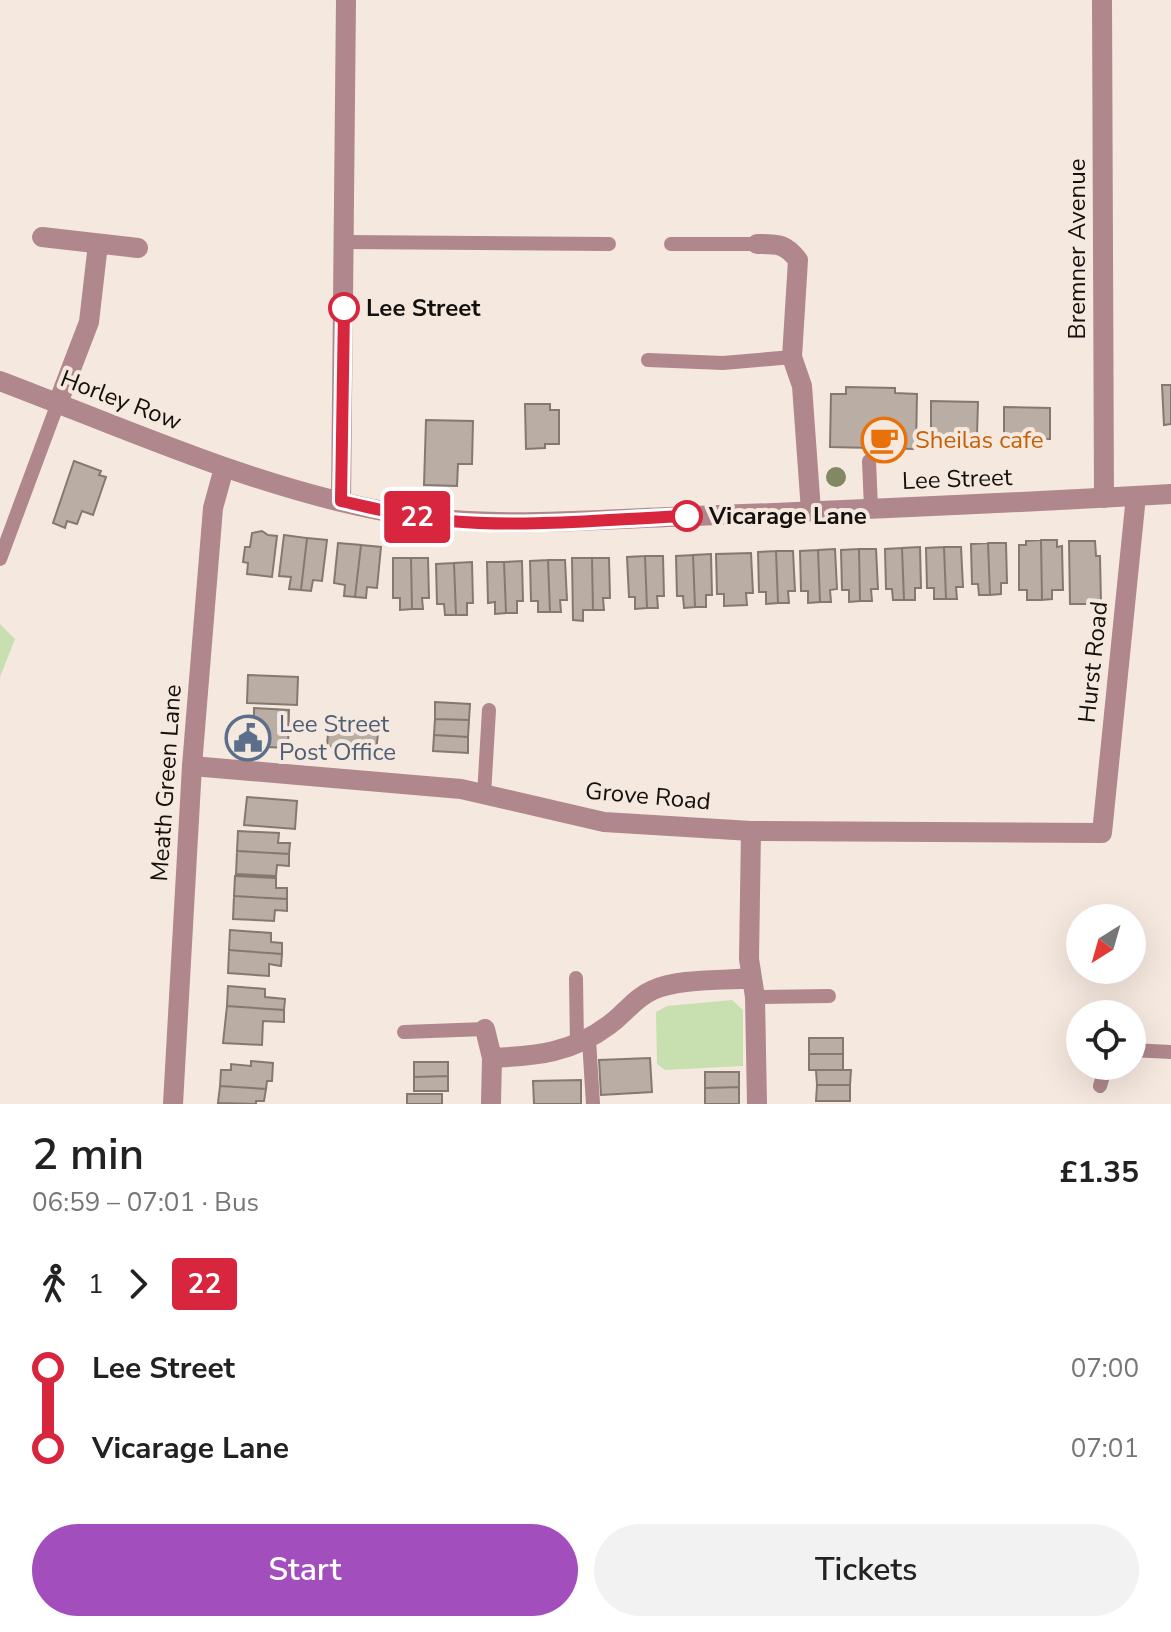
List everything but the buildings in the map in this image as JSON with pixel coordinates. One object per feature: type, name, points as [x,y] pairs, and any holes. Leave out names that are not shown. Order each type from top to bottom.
[{"type":"street","points":[[341,501],[346,0]]},
{"type":"street","name":"Bremner Avenue","points":[[1102,0],[1104,498]]},
{"type":"street","points":[[42,237],[138,248]]},
{"type":"street","points":[[58,403],[89,322],[98,244]]},
{"type":"street","points":[[757,244],[789,248],[798,260],[792,357],[802,386],[811,511]]},
{"type":"street","name":"Horley Row","points":[[0,381],[224,468]]},
{"type":"street","name":"Lee Street","points":[[224,468],[391,513],[489,523],[1171,494]]},
{"type":"street","name":"Meath Green Lane","points":[[173,1104],[192,766],[213,508],[224,468]]},
{"type":"street","name":"Hurst Road","points":[[1102,833],[1136,496]]},
{"type":"street","name":"Grove Road","points":[[192,766],[461,789],[604,822],[751,831],[1102,833]]},
{"type":"street","points":[[751,831],[749,959],[754,988],[757,1104]]},
{"type":"street","points":[[492,1058],[545,1055],[583,1042],[614,1022],[638,997],[656,988],[754,988]]},
{"type":"street","points":[[485,1029],[492,1058],[491,1103]]},
{"type":"lane","points":[[345,242],[609,244]]},
{"type":"lane","points":[[671,244],[757,244]]},
{"type":"lane","points":[[648,360],[723,363],[792,357]]},
{"type":"lane","points":[[0,559],[58,403]]},
{"type":"lane","points":[[869,461],[871,508]]},
{"type":"lane","points":[[484,795],[489,710]]},
{"type":"lane","points":[[576,978],[593,1104]]},
{"type":"lane","points":[[754,988],[829,996]]},
{"type":"lane","points":[[404,1032],[485,1029]]},
{"type":"lane","points":[[1146,1051],[1171,1052]]},
{"type":"lane","points":[[1100,1086],[1102,1080]]},
{"type":"green space","points":[[0,624],[15,639],[0,677]]},
{"type":"green space","points":[[732,1000],[743,1010],[743,1066],[665,1070],[657,1064],[656,1012],[667,1006]]},
{"type":"bus line","name":"22","points":[[344,308],[341,501],[391,513],[449,521],[502,523],[687,516]]},
{"type":"place","name":"Lee Street","points":[[344,308]]},
{"type":"place","name":"Sheilas cafe","points":[[884,440]]},
{"type":"place","name":"Vicarage Lane","points":[[687,516]]},
{"type":"place","name":"Lee Street Post Office","points":[[248,738]]}]
